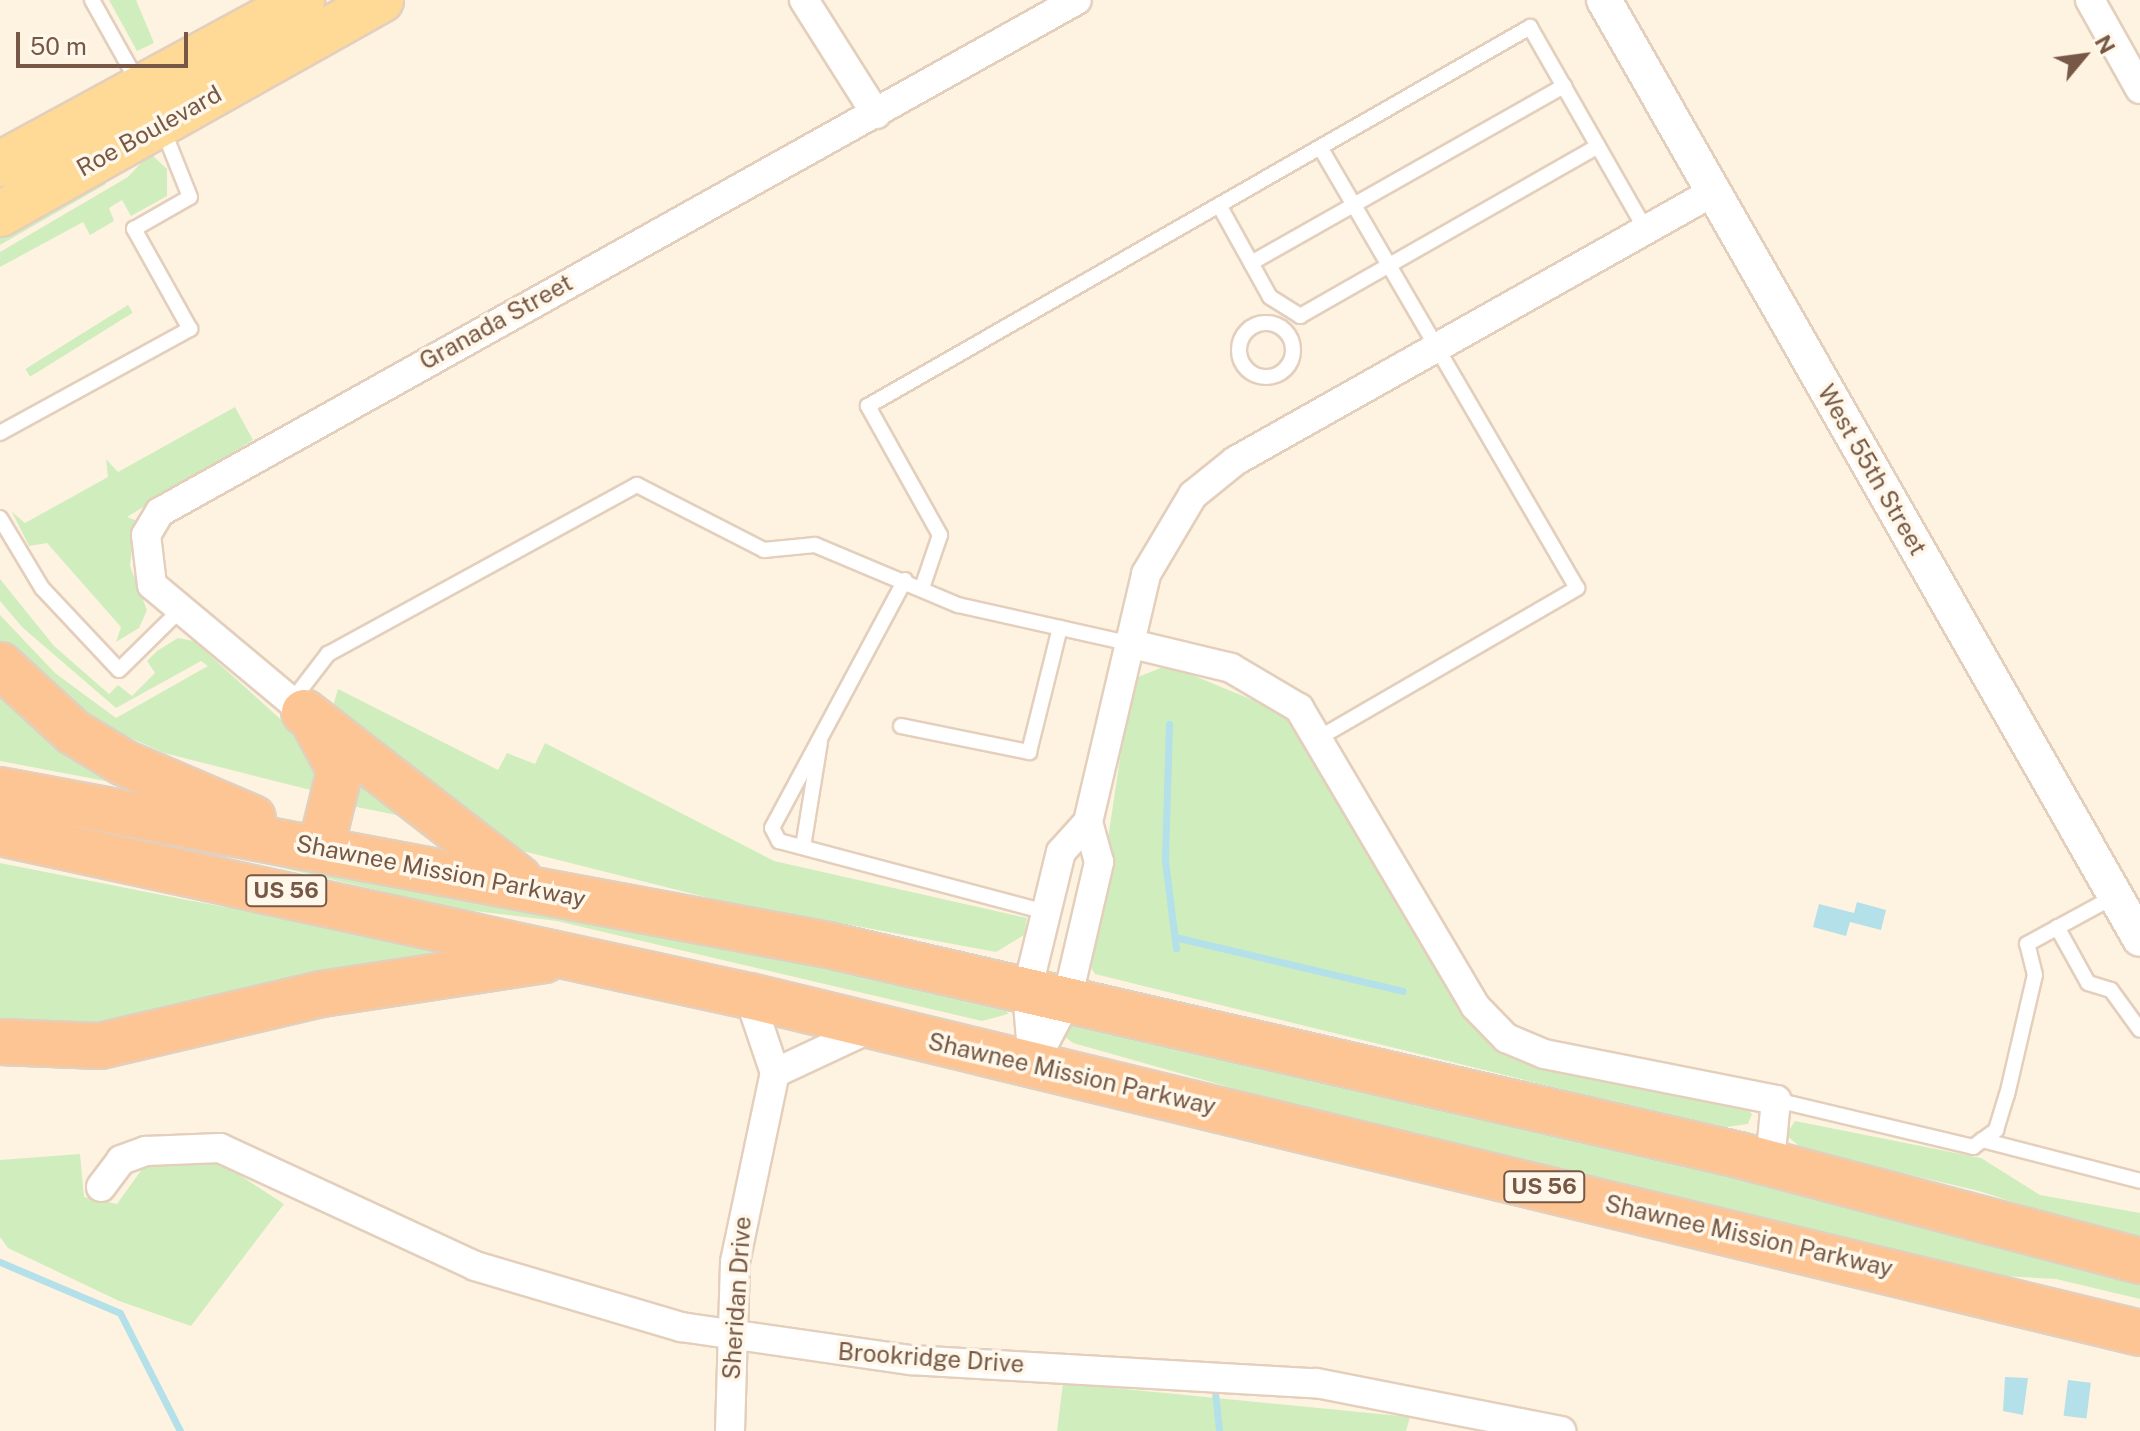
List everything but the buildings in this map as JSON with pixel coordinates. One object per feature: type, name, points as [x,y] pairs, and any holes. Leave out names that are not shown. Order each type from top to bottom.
[{"type":"highway","points":[[0,665],[73,732],[124,763],[321,847],[340,770],[298,707]]},
{"type":"highway","points":[[298,707],[397,781],[441,825],[534,889]]},
{"type":"highway","name":"Shawnee Mission Parkway","points":[[0,790],[321,847],[1047,995],[1770,1162],[2140,1261]]},
{"type":"highway","name":"Shawnee Mission Parkway","points":[[0,833],[749,996],[2140,1333]]},
{"type":"highway","points":[[0,1042],[100,1046],[350,989],[571,956]]},
{"type":"main road","name":"Roe Boulevard","points":[[0,214],[151,106],[240,18],[302,0]]},
{"type":"main road","name":"Roe Boulevard","points":[[0,164],[151,106],[373,2]]},
{"type":"street","points":[[804,0],[876,114]]},
{"type":"street","name":"Granada Street","points":[[298,707],[179,611],[152,585],[143,563],[146,535],[184,494],[876,114],[1077,0]]},
{"type":"street","name":"West 55th Street","points":[[1604,0],[2140,939]]},
{"type":"street","points":[[2090,0],[2140,89]]},
{"type":"street","points":[[1033,1064],[1047,995],[1099,862],[1088,822],[1146,574],[1193,495],[1235,461],[1713,192]]},
{"type":"street","points":[[1128,643],[1266,682],[1299,708],[1475,1006],[1506,1038],[1544,1054],[1776,1100],[1770,1162]]},
{"type":"street","points":[[1033,1064],[1047,995],[1046,912],[1061,852],[1088,822]]},
{"type":"street","points":[[749,996],[775,1073],[871,1028]]},
{"type":"street","name":"Sheridan Drive","points":[[730,1431],[730,1336],[746,1191],[775,1073]]},
{"type":"street","name":"Brookridge Drive","points":[[101,1187],[121,1160],[182,1146],[220,1148],[475,1266],[596,1305],[730,1336],[911,1360],[1316,1383],[1561,1431]]},
{"type":"lane","points":[[0,433],[190,329],[134,229],[190,197],[151,106],[92,0]]},
{"type":"lane","points":[[922,588],[940,535],[868,406],[1530,27],[1646,230]]},
{"type":"lane","points":[[1251,263],[1564,86]]},
{"type":"lane","points":[[1219,205],[1251,263],[1280,303],[1300,316],[1598,146]]},
{"type":"lane","points":[[1317,739],[1577,588],[1434,348],[1320,147]]},
{"type":"lane","points":[[1274,322],[1280,303]]},
{"type":"lane","points":[[298,707],[328,654],[637,485],[764,550],[815,545],[905,580],[958,605],[1128,643]]},
{"type":"lane","points":[[0,518],[42,588],[119,670],[179,611]]},
{"type":"lane","points":[[905,580],[772,828],[779,841],[1046,912]]},
{"type":"lane","points":[[901,726],[1029,752],[1060,628]]},
{"type":"lane","points":[[803,847],[820,738]]},
{"type":"lane","points":[[1776,1100],[1941,1145],[1973,1147],[1996,1130],[2003,1107],[2035,975],[2027,944],[2115,896]]},
{"type":"lane","points":[[2057,927],[2088,983],[2111,990],[2140,1030]]},
{"type":"lane","points":[[1982,1140],[2140,1181]]},
{"type":"green space","points":[[109,0],[136,0],[154,43],[137,51]]},
{"type":"green space","points":[[150,153],[167,169],[167,196],[131,216],[122,200],[109,208],[114,221],[90,235],[83,222],[0,267],[0,252],[128,177]]},
{"type":"green space","points":[[100,173],[106,184],[0,245],[0,229]]},
{"type":"green space","points":[[128,305],[133,313],[30,377],[25,369]]},
{"type":"green space","points":[[235,407],[253,440],[127,517],[135,520],[130,566],[147,610],[139,628],[116,642],[121,627],[47,543],[29,546],[12,512],[25,523],[108,477],[106,459],[118,472]]},
{"type":"green space","points":[[0,579],[54,646],[109,694],[118,685],[132,696],[155,673],[147,661],[157,651],[178,638],[194,641],[318,753],[315,791],[164,753],[81,716],[0,641],[0,615],[55,673],[116,718],[208,666],[201,661],[116,708],[22,627],[0,601]]},
{"type":"green space","points":[[1168,665],[1282,712],[1496,1046],[1519,1058],[1743,1104],[1752,1114],[1748,1124],[1719,1128],[1095,974],[1089,965],[1122,745],[1138,677]]},
{"type":"green space","points":[[0,685],[112,778],[111,782],[0,761]]},
{"type":"green space","points":[[338,689],[498,770],[507,753],[535,764],[545,743],[774,861],[1027,918],[1024,935],[996,952],[721,901],[507,847],[331,713]]},
{"type":"green space","points":[[357,774],[416,819],[352,806]]},
{"type":"green space","points":[[112,828],[588,912],[1006,1006],[1008,1014],[982,1021],[557,921],[458,909]]},
{"type":"green space","points":[[0,863],[473,953],[108,1024],[0,1022]]},
{"type":"green space","points":[[1067,1021],[1910,1219],[2140,1279],[2140,1299],[2056,1279],[1984,1275],[1314,1111],[1073,1043],[1062,1035]]},
{"type":"green space","points":[[1795,1121],[1981,1158],[2040,1195],[2140,1213],[2140,1243],[1979,1191],[1804,1150],[1786,1135]]},
{"type":"green space","points":[[80,1154],[84,1197],[117,1204],[145,1165],[210,1156],[284,1204],[191,1326],[119,1301],[8,1248],[0,1237],[0,1160]]},
{"type":"green space","points":[[1063,1383],[1410,1417],[1406,1431],[1057,1431]]},
{"type":"water","points":[[1857,902],[1886,910],[1881,930],[1850,922],[1846,936],[1813,927],[1819,904],[1854,913]]},
{"type":"water","points":[[2005,1377],[2028,1378],[2023,1415],[2003,1411]]},
{"type":"water","points":[[2068,1380],[2091,1383],[2086,1419],[2064,1416]]},
{"type":"waterway","points":[[1169,724],[1165,861],[1176,948]]},
{"type":"waterway","points":[[1175,937],[1403,991]]},
{"type":"waterway","points":[[0,1262],[120,1313],[180,1431]]},
{"type":"waterway","points":[[1215,1392],[1219,1431]]}]
